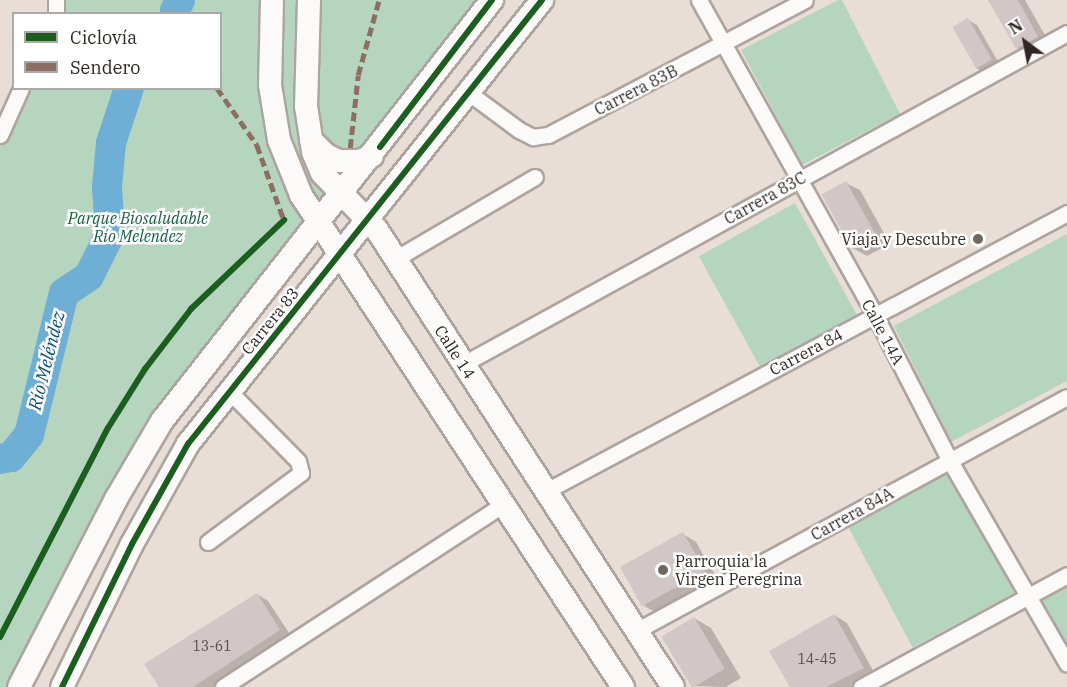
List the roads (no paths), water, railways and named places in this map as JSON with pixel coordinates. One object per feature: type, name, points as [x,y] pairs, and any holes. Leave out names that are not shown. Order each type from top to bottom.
[{"type":"street","points":[[272,0],[270,85],[279,140],[296,184],[319,224],[341,254],[623,687]]},
{"type":"street","name":"Calle 14","points":[[309,0],[306,106],[310,139],[322,173],[368,221],[395,259],[673,687]]},
{"type":"street","name":"Carrera 83","points":[[19,687],[144,449],[182,394],[319,224],[492,0]]},
{"type":"street","name":"Carrera 83","points":[[62,687],[173,467],[209,418],[542,0]]},
{"type":"street","name":"Calle 14A","points":[[699,0],[726,44],[875,315],[950,461],[1067,664]]},
{"type":"street","name":"Carrera 83B","points":[[469,93],[519,130],[533,137],[549,135],[726,44],[805,0]]},
{"type":"street","name":"Carrera 83C","points":[[463,364],[1067,33]]},
{"type":"street","points":[[0,135],[20,90]]},
{"type":"street","points":[[310,139],[326,155],[339,161],[359,161],[372,156]]},
{"type":"street","points":[[395,259],[535,177]]},
{"type":"street","name":"Carrera 84","points":[[546,491],[1067,213]]},
{"type":"street","points":[[208,542],[301,473],[298,461],[230,392]]},
{"type":"street","points":[[182,394],[178,411],[185,421],[197,424],[209,418]]},
{"type":"street","name":"Carrera 84A","points":[[636,631],[1067,397]]},
{"type":"street","points":[[144,449],[158,440],[168,442],[175,450],[173,467]]},
{"type":"street","points":[[223,687],[504,504]]},
{"type":"street","points":[[861,687],[1067,574]]},
{"type":"waterway","name":"Río Meléndez","points":[[175,10],[180,0]]},
{"type":"waterway","name":"Río Meléndez","points":[[0,459],[11,457],[29,435],[64,293],[89,276],[110,234],[107,187],[111,143],[128,90]]},
{"type":"place","name":"Viaja y Descubre","points":[[978,239]]},
{"type":"place","name":"Parroquia la Virgen Peregrina","points":[[663,570]]},
{"type":"park label","name":"Parque Biosaludable Río Melendez","points":[[138,227]]}]
